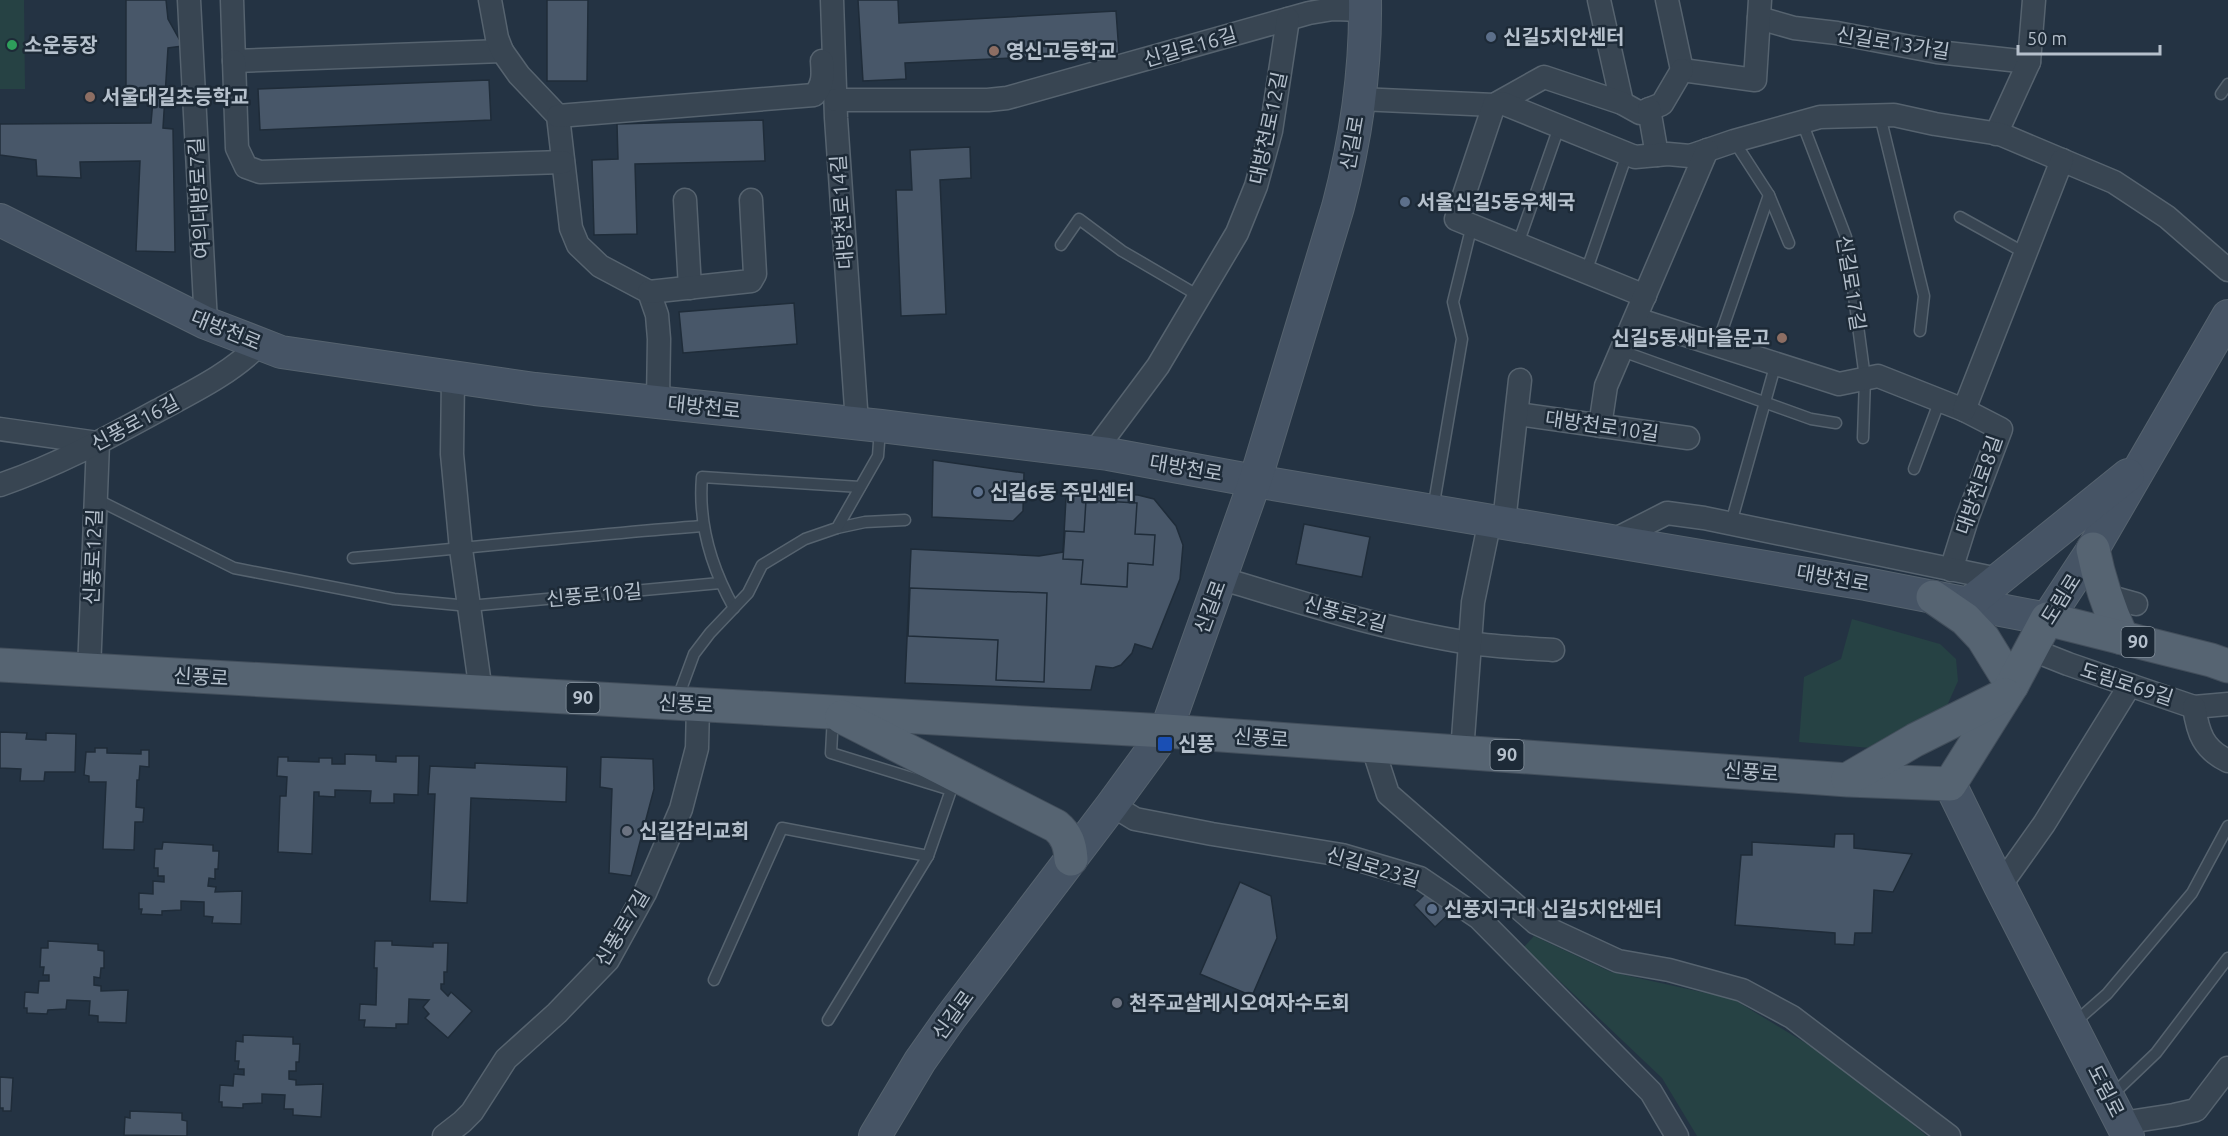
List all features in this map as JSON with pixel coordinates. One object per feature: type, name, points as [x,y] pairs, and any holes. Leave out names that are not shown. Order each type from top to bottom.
[{"type":"main road","name":"신길로","points":[[875,1136],[920,1061],[1166,731],[1255,481],[1338,207],[1350,163],[1359,99],[1364,60],[1365,5]]},
{"type":"main road","name":"대방천로","points":[[0,220],[206,323],[281,351],[535,389],[1094,452],[1968,603],[2047,619],[2228,666]]},
{"type":"main road","name":"도림로","points":[[2120,1119],[1950,784],[2008,690],[2047,619],[2097,542],[2228,316]]},
{"type":"main road","points":[[1968,603],[2142,464]]},
{"type":"main road","points":[[2097,542],[2097,571],[2122,638]]},
{"type":"main road","points":[[1848,780],[1915,740],[2008,690],[1983,638],[1965,619],[1933,597]]},
{"type":"main road","name":"신풍로","points":[[0,665],[1166,731],[1848,780],[1950,784]]},
{"type":"main road","points":[[833,712],[1056,826],[1067,840],[1071,859]]},
{"type":"street","name":"여의대방로7길","points":[[189,0],[206,323]]},
{"type":"street","points":[[232,0],[237,148],[246,167],[260,172],[563,162]]},
{"type":"street","points":[[490,0],[497,38],[502,51],[519,75],[558,116],[571,228],[578,245],[600,266],[649,292],[751,281],[755,274],[751,200]]},
{"type":"street","points":[[558,116],[814,95],[820,89],[823,78],[817,0]]},
{"type":"street","name":"대방천로14길","points":[[832,0],[847,300],[869,425]]},
{"type":"street","points":[[1599,0],[1622,104]]},
{"type":"street","points":[[1645,296],[1456,219],[1494,105],[1544,77],[1564,82],[1640,113],[1662,104],[1682,70],[1667,0]]},
{"type":"street","points":[[1996,134],[2029,62],[2034,0]]},
{"type":"street","name":"신길로16길","points":[[836,100],[1007,98],[1288,19],[1365,5]]},
{"type":"street","name":"신길로13가길","points":[[1682,70],[1755,80],[1760,9],[1794,28],[1837,33],[1937,51],[2029,62]]},
{"type":"street","name":"대방천로12길","points":[[1094,452],[1158,366],[1237,233],[1256,186],[1271,131],[1288,19]]},
{"type":"street","points":[[234,61],[502,51]]},
{"type":"street","points":[[1359,99],[1494,105],[1502,103],[1635,157],[1690,156],[1820,117],[1894,115],[1996,134],[2114,182],[2158,211],[2228,270]]},
{"type":"street","points":[[1648,110],[1657,155]]},
{"type":"street","points":[[1600,426],[1606,386],[1707,150]]},
{"type":"street","points":[[1964,410],[2062,160]]},
{"type":"street","points":[[685,200],[690,288]]},
{"type":"street","points":[[649,292],[657,315],[659,339],[658,402]]},
{"type":"street","name":"대방천로8길","points":[[1636,319],[1839,384],[1878,376],[1964,410],[2001,429],[1968,516],[1951,570]]},
{"type":"street","name":"신풍로16길","points":[[0,485],[41,471],[98,443],[227,373],[260,344]]},
{"type":"street","points":[[453,377],[452,454],[461,549],[481,693]]},
{"type":"street","name":"대방천로10길","points":[[1497,521],[1521,380]]},
{"type":"street","name":"대방천로10길","points":[[1516,414],[1688,438]]},
{"type":"street","points":[[0,429],[98,443]]},
{"type":"street","name":"신풍로12길","points":[[89,670],[98,443]]},
{"type":"street","points":[[1612,541],[1667,513],[1731,523],[1998,579]]},
{"type":"street","points":[[1462,752],[1473,602],[1497,521]]},
{"type":"street","points":[[2097,542],[2107,590],[2111,597],[2136,604]]},
{"type":"street","name":"신풍로2길","points":[[1220,578],[1411,631],[1471,643],[1553,650]]},
{"type":"street","name":"도림로69길","points":[[2030,649],[2194,706],[2196,719],[2206,746],[2213,754],[2228,761]]},
{"type":"street","points":[[2000,886],[2044,824],[2130,685]]},
{"type":"street","name":"신풍로7길","points":[[444,1136],[472,1112],[506,1059],[557,1013],[608,960],[645,892],[681,809],[697,748],[687,704]]},
{"type":"street","points":[[2194,706],[2228,704]]},
{"type":"street","points":[[1372,745],[1388,794],[1536,923],[1618,961],[1669,970],[1742,990],[1792,1017],[1948,1136]]},
{"type":"street","name":"신길로23길","points":[[1112,806],[1135,819],[1342,855],[1420,878],[1479,918],[1651,1092],[1677,1136]]},
{"type":"street","points":[[2120,1119],[2175,1115],[2196,1110],[2228,1068]]},
{"type":"lane","points":[[2221,94],[2228,84]]},
{"type":"lane","points":[[1880,116],[1924,296],[1920,331]]},
{"type":"lane","name":"신길로17길","points":[[1802,123],[1846,237],[1865,378]]},
{"type":"lane","points":[[1518,244],[1560,127]]},
{"type":"lane","points":[[1734,141],[1769,195],[1789,243]]},
{"type":"lane","points":[[1586,272],[1627,154]]},
{"type":"lane","points":[[1717,345],[1769,195]]},
{"type":"lane","points":[[1960,217],[2025,253]]},
{"type":"lane","points":[[1061,244],[1078,219],[1122,251],[1199,296]]},
{"type":"lane","points":[[1433,509],[1462,339],[1453,302],[1472,225]]},
{"type":"lane","points":[[1622,351],[1810,419],[1836,423]]},
{"type":"lane","points":[[1731,523],[1776,363]]},
{"type":"lane","points":[[1863,438],[1865,378]]},
{"type":"lane","points":[[1914,469],[1940,400]]},
{"type":"lane","points":[[837,528],[878,456],[869,425]]},
{"type":"lane","points":[[734,608],[720,583],[702,526],[702,477],[860,487]]},
{"type":"lane","name":"신풍로10길","points":[[95,498],[234,568],[394,599],[469,606],[720,583]]},
{"type":"lane","points":[[852,502],[857,516],[865,522]]},
{"type":"lane","points":[[687,704],[686,674],[694,654],[710,633],[748,593],[762,565],[805,539],[837,528],[865,522],[905,520]]},
{"type":"lane","points":[[353,558],[461,549],[572,536],[702,526]]},
{"type":"lane","points":[[828,1020],[928,856],[951,790],[831,753],[833,712]]},
{"type":"lane","points":[[2072,1025],[2106,994],[2192,893],[2228,826]]},
{"type":"lane","points":[[714,980],[782,828],[928,856]]},
{"type":"lane","points":[[2120,1119],[2156,1053],[2228,958]]},
{"type":"green space","name":"소운동장","points":[[0,0],[24,0],[25,89],[0,89]]},
{"type":"green space","points":[[1852,619],[1940,644],[1956,659],[1958,681],[1946,708],[1871,748],[1799,742],[1804,677],[1841,659]]},
{"type":"green space","points":[[1534,936],[1611,972],[1733,999],[1835,1061],[1927,1136],[1697,1136],[1662,1078],[1524,947]]},
{"type":"building","name":"서울대길초등학교","points":[[126,0],[166,0],[168,19],[183,46],[168,48],[163,128],[173,129],[175,252],[136,251],[140,161],[80,162],[81,178],[37,176],[36,160],[0,155],[0,124],[151,123],[153,100],[126,89]]},
{"type":"building","points":[[547,0],[588,0],[587,81],[547,81]]},
{"type":"building","points":[[858,0],[898,0],[899,23],[1116,11],[1119,53],[905,63],[906,79],[863,81]]},
{"type":"building","points":[[489,80],[491,120],[260,130],[258,89]]},
{"type":"building","points":[[763,120],[765,161],[635,164],[637,234],[594,235],[592,160],[618,159],[617,124]]},
{"type":"building","points":[[970,147],[971,178],[940,180],[946,314],[901,316],[896,190],[912,190],[910,150]]},
{"type":"building","points":[[794,303],[797,344],[683,353],[679,312]]},
{"type":"building","name":"신길6동 주민센터","points":[[933,460],[1024,473],[1023,511],[1013,521],[932,517]]},
{"type":"building","points":[[1086,492],[1138,495],[1154,499],[1176,526],[1183,545],[1180,579],[1152,649],[1135,644],[1132,653],[1121,665],[1113,668],[1096,666],[1091,690],[905,683],[911,549],[1039,556],[1063,552],[1066,498]]},
{"type":"building","points":[[1086,500],[1137,503],[1135,534],[1155,535],[1153,565],[1128,563],[1127,587],[1081,584],[1083,560],[1063,559],[1065,531],[1084,532]]},
{"type":"building","points":[[1304,524],[1370,537],[1362,577],[1296,564]]},
{"type":"building","points":[[910,588],[1047,593],[1044,682],[996,680],[998,640],[908,636]]},
{"type":"building","points":[[0,732],[27,733],[26,739],[46,740],[46,733],[76,734],[75,772],[45,772],[44,781],[20,781],[21,769],[0,768]]},
{"type":"building","points":[[95,748],[107,748],[107,753],[141,754],[141,750],[149,750],[149,767],[140,766],[139,780],[137,780],[136,807],[144,808],[143,822],[135,822],[134,850],[103,849],[106,782],[89,782],[89,776],[84,775],[86,752],[95,752]]},
{"type":"building","points":[[345,754],[376,755],[376,761],[396,762],[396,756],[419,756],[418,795],[394,794],[394,803],[370,803],[371,791],[335,790],[335,797],[319,796],[319,792],[314,792],[312,854],[278,852],[280,796],[286,796],[287,777],[277,776],[278,757],[288,757],[288,761],[319,762],[319,758],[332,758],[332,764],[345,764]]},
{"type":"building","name":"신길감리교회","points":[[601,757],[653,759],[654,789],[631,876],[609,873],[612,789],[600,787]]},
{"type":"building","points":[[475,763],[567,767],[566,802],[471,798],[467,903],[430,901],[435,794],[428,794],[430,766],[475,768]]},
{"type":"building","points":[[1835,834],[1854,834],[1854,848],[1912,854],[1893,892],[1874,890],[1872,933],[1855,933],[1854,945],[1835,944],[1835,933],[1735,925],[1741,855],[1752,855],[1752,842],[1834,847]]},
{"type":"building","points":[[163,842],[213,845],[213,851],[219,851],[215,879],[209,878],[208,886],[216,887],[215,892],[242,891],[241,924],[212,923],[213,917],[204,916],[204,902],[181,901],[181,910],[162,911],[162,915],[141,914],[139,893],[153,894],[153,881],[164,882],[164,876],[158,876],[158,868],[154,868],[155,849],[162,849]]},
{"type":"building","points":[[1240,882],[1271,896],[1277,938],[1252,996],[1200,974]]},
{"type":"building","name":"신풍지구대 신길5치안센터","points":[[1428,891],[1450,913],[1435,927],[1414,905]]},
{"type":"building","points":[[48,941],[98,944],[98,950],[104,951],[104,968],[101,968],[100,978],[94,977],[94,985],[101,986],[101,991],[128,990],[126,1023],[98,1022],[98,1016],[89,1015],[90,1001],[67,1000],[66,1009],[48,1010],[47,1014],[27,1013],[27,1008],[24,1008],[25,992],[38,993],[39,981],[49,981],[49,975],[43,975],[44,967],[40,967],[41,948],[48,948]]},
{"type":"building","points":[[375,941],[392,941],[392,945],[433,947],[433,943],[448,943],[447,972],[444,972],[444,984],[441,984],[441,989],[448,996],[451,992],[472,1011],[448,1038],[425,1018],[429,1014],[423,1007],[429,1000],[409,999],[408,1024],[396,1024],[396,1028],[364,1027],[365,1020],[359,1020],[360,1004],[376,1005]]},
{"type":"building","points":[[243,1035],[293,1037],[293,1044],[300,1044],[299,1062],[296,1062],[296,1071],[289,1071],[289,1079],[296,1080],[296,1085],[323,1084],[321,1117],[293,1115],[293,1109],[284,1109],[285,1095],[262,1094],[262,1103],[243,1104],[243,1108],[222,1107],[222,1102],[219,1102],[220,1085],[233,1086],[234,1074],[244,1075],[244,1069],[238,1069],[239,1061],[235,1061],[236,1041],[243,1042]]},
{"type":"building","points":[[0,1077],[13,1078],[11,1111],[3,1111],[3,1108],[0,1108]]},
{"type":"building","points":[[130,1111],[182,1113],[182,1120],[187,1121],[187,1136],[124,1135],[125,1117],[130,1118]]},
{"type":"place","name":"신길5치안센터","points":[[1491,37]]},
{"type":"place","name":"소운동장","points":[[12,45]]},
{"type":"place","name":"영신고등학교","points":[[994,51]]},
{"type":"place","name":"서울대길초등학교","points":[[90,97]]},
{"type":"place","name":"서울신길5동우체국","points":[[1405,202]]},
{"type":"place","name":"신길5동새마을문고","points":[[1782,338]]},
{"type":"place","name":"신길6동 주민센터","points":[[978,492]]},
{"type":"place","name":"신풍","points":[[1165,744]]},
{"type":"place","name":"신길감리교회","points":[[627,831]]},
{"type":"place","name":"신풍지구대 신길5치안센터","points":[[1432,909]]},
{"type":"place","name":"천주교살레시오여자수도회","points":[[1117,1003]]}]
